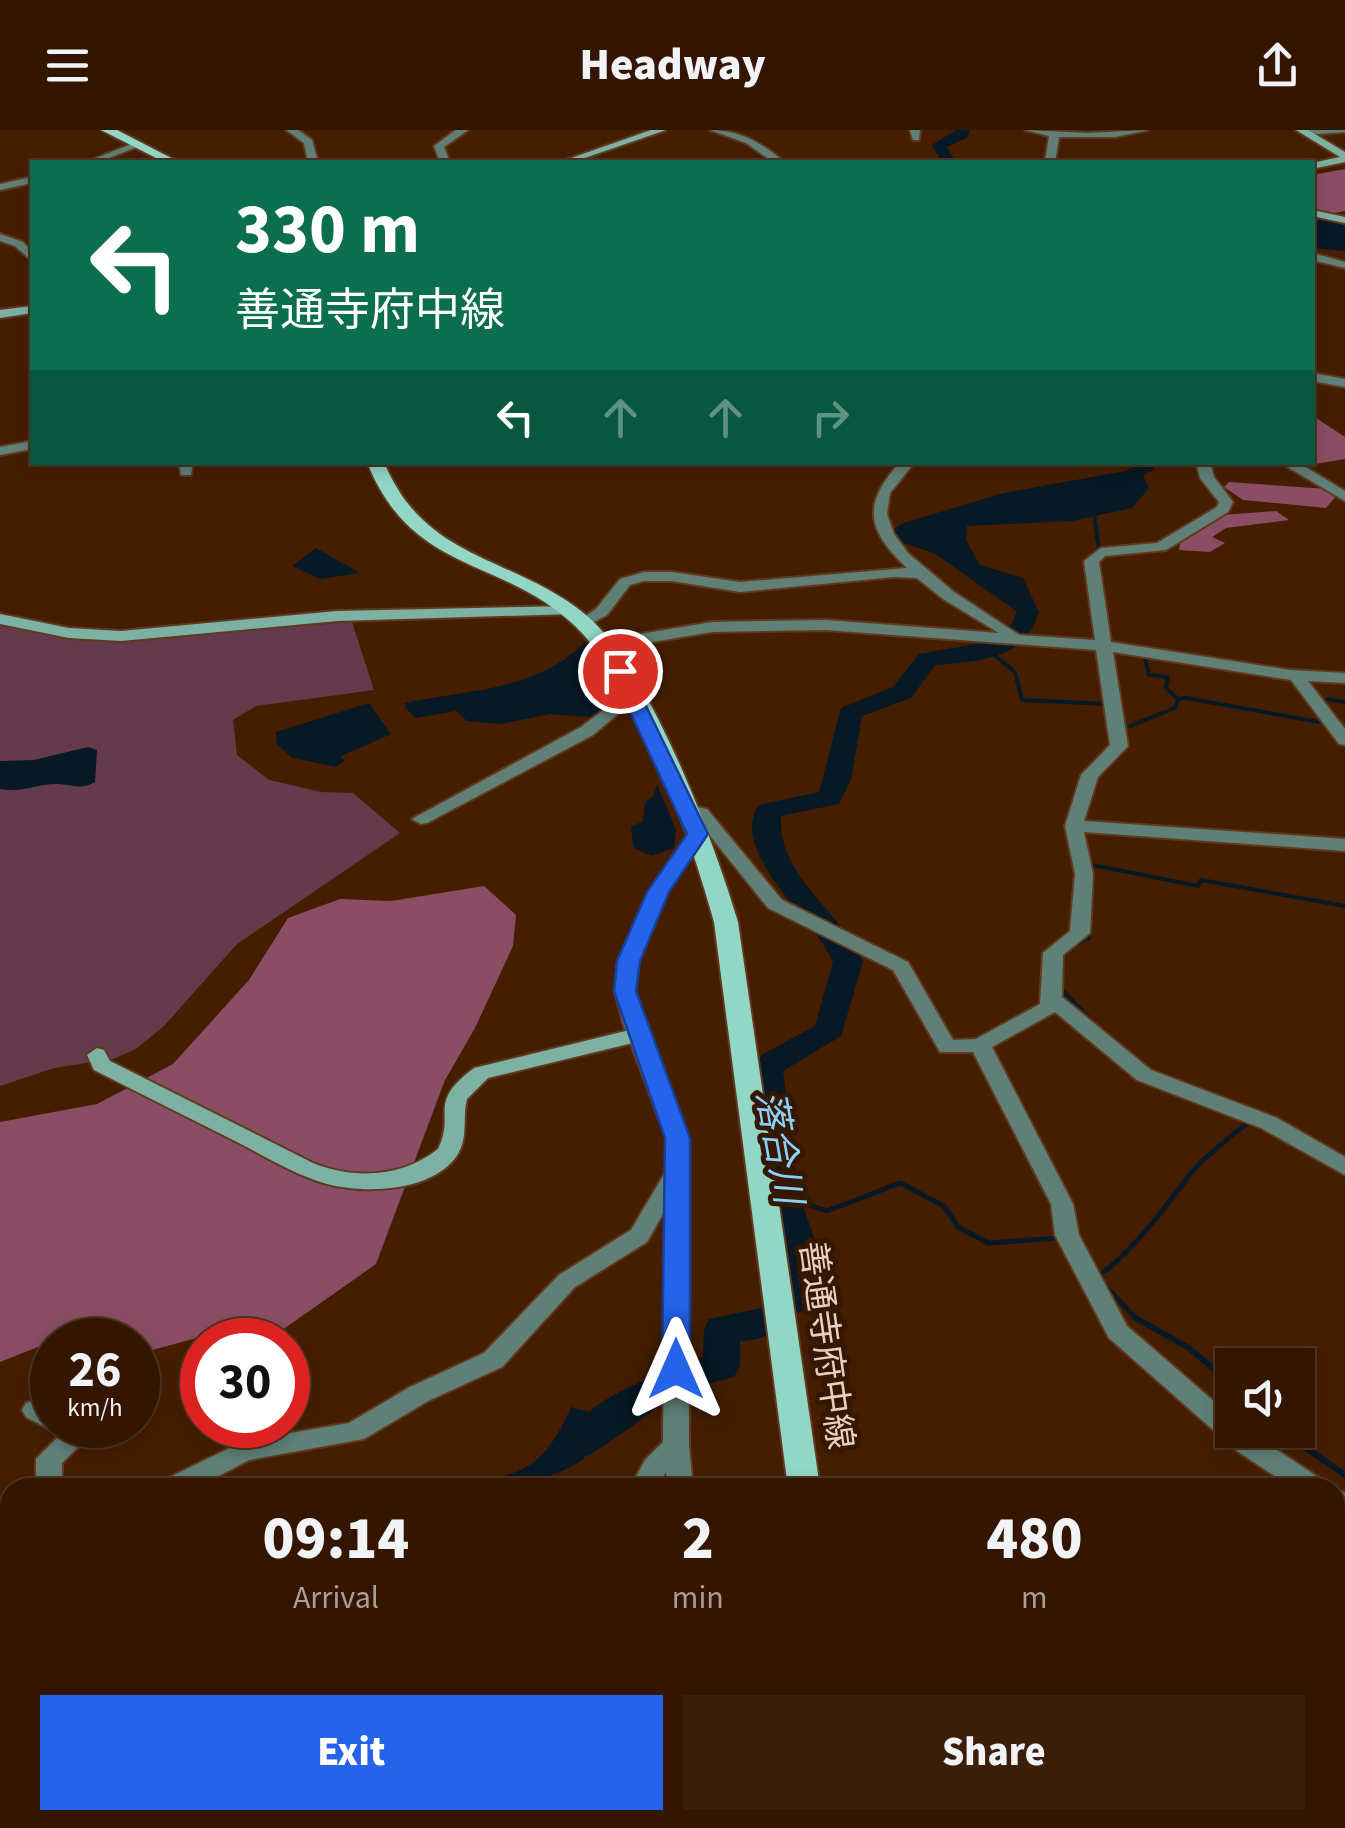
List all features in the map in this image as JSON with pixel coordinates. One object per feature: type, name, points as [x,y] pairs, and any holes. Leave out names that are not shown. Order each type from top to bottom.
[{"type":"main road","points":[[115,131],[169,160]]},
{"type":"main road","name":"善通寺府中線","points":[[376,465],[390,500],[417,530],[576,617],[604,644],[702,837],[726,922],[803,1478]]},
{"type":"street","points":[[292,130],[308,142],[312,160]]},
{"type":"street","points":[[444,160],[440,146],[463,130]]},
{"type":"street","points":[[715,130],[749,142],[775,160]]},
{"type":"street","points":[[1030,130],[1054,135],[1143,130]]},
{"type":"street","points":[[1303,131],[1342,130]]},
{"type":"street","points":[[571,160],[654,131]]},
{"type":"street","points":[[1303,131],[1343,154]]},
{"type":"street","points":[[1050,160],[1054,135]]},
{"type":"street","points":[[1296,146],[1324,143]]},
{"type":"street","points":[[96,160],[137,145]]},
{"type":"street","points":[[1315,165],[1343,154]]},
{"type":"street","points":[[0,187],[30,180]]},
{"type":"street","points":[[1315,216],[1345,220]]},
{"type":"street","points":[[0,237],[19,244],[30,256]]},
{"type":"street","points":[[1315,257],[1345,265]]},
{"type":"street","points":[[0,314],[30,310]]},
{"type":"street","points":[[1315,377],[1345,383]]},
{"type":"street","points":[[0,452],[30,445]]},
{"type":"street","points":[[906,465],[883,494],[883,524],[917,573],[1012,637]]},
{"type":"street","points":[[686,810],[701,813],[775,904],[901,966],[947,1047],[980,1046],[1048,1008],[1052,998],[1053,953],[1080,934],[1084,874],[1074,826],[1090,775],[1120,746],[1091,561],[1101,552],[1161,548],[1223,508],[1226,502],[1207,478],[1203,465]]},
{"type":"street","points":[[1291,465],[1345,496]]},
{"type":"street","points":[[0,618],[68,633],[121,636],[337,616],[576,617],[604,613],[616,588],[636,578],[768,587],[867,571],[917,573]]},
{"type":"street","points":[[604,644],[712,627],[826,624],[1106,646],[1296,676],[1345,678]]},
{"type":"street","points":[[1296,676],[1345,740]]},
{"type":"street","points":[[420,819],[587,731],[631,694]]},
{"type":"street","points":[[1074,826],[1202,838],[1257,835],[1345,845]]},
{"type":"street","points":[[679,1478],[678,1138],[625,991],[628,961],[658,892],[702,837]]},
{"type":"street","points":[[1052,998],[1144,1076],[1269,1123],[1345,1167]]},
{"type":"street","points":[[96,1055],[100,1065],[296,1162],[333,1178],[366,1181],[430,1168],[449,1153],[455,1138],[453,1098],[464,1084],[481,1073],[638,1035]]},
{"type":"street","points":[[980,1046],[1062,1204],[1067,1235],[1118,1332],[1246,1444],[1299,1478]]},
{"type":"street","points":[[191,1478],[244,1451],[356,1432],[419,1394],[493,1360],[568,1281],[639,1236],[677,1170]]},
{"type":"street","points":[[648,1478],[676,1446]]},
{"type":"street","points":[[49,1478],[50,1459],[63,1448]]},
{"type":"shaded area","points":[[1345,169],[1345,211],[1329,214],[1315,210],[1315,174]]},
{"type":"shaded area","points":[[1315,417],[1345,437],[1345,459],[1315,464]]},
{"type":"shaded area","points":[[1229,482],[1327,489],[1337,495],[1326,508],[1243,500],[1224,487]]},
{"type":"shaded area","points":[[1276,511],[1289,520],[1226,528],[1212,537],[1225,543],[1210,552],[1179,550],[1181,538],[1222,515]]},
{"type":"shaded area","points":[[352,622],[374,690],[256,706],[233,720],[237,755],[269,780],[321,792],[353,793],[400,833],[237,944],[164,1026],[136,1049],[113,1059],[54,1068],[0,1086],[0,625],[64,638],[115,641]]},
{"type":"shaded area","points":[[484,886],[516,915],[513,946],[475,1028],[445,1080],[376,1264],[299,1318],[180,1318],[180,1342],[160,1348],[160,1318],[30,1318],[30,1350],[0,1362],[0,1122],[97,1104],[173,1064],[249,980],[288,918],[340,899],[391,901]]},
{"type":"water","points":[[1324,218],[1345,221],[1345,251],[1315,248],[1315,222]]},
{"type":"water","points":[[1137,469],[1147,471],[1143,476],[1149,488],[1132,508],[1072,521],[967,526],[966,540],[980,565],[1023,578],[1037,608],[1021,633],[1008,628],[1021,614],[934,553],[900,542],[892,530],[903,523],[1004,493]]},
{"type":"water","points":[[316,548],[360,573],[320,579],[292,566]]},
{"type":"water","points":[[585,642],[598,679],[602,718],[550,714],[500,724],[467,721],[456,711],[415,718],[405,707],[405,703],[524,679],[566,658]]},
{"type":"water","points":[[369,703],[391,734],[341,756],[345,761],[336,767],[293,758],[277,745],[276,732]]},
{"type":"water","points":[[88,747],[97,750],[95,782],[90,785],[0,789],[0,761],[34,760]]},
{"type":"water","points":[[657,784],[676,830],[674,848],[651,856],[633,847],[631,827],[643,821],[645,802],[654,795]]},
{"type":"water","points":[[571,1407],[621,1421],[588,1443],[584,1459],[567,1469],[543,1478],[494,1478],[534,1462],[559,1431]]},
{"type":"waterway","name":"落合川","points":[[948,160],[939,145],[962,135],[963,130]]},
{"type":"waterway","name":"落合川","points":[[1107,483],[1144,470],[1144,465]]},
{"type":"waterway","points":[[1094,514],[1099,550]]},
{"type":"waterway","name":"落合川","points":[[798,1300],[804,1287],[805,1261],[782,1195],[767,1068],[830,1029],[848,962],[827,924],[772,854],[766,833],[768,811],[830,798],[838,780],[850,713],[902,692],[928,659],[1002,646],[1023,627],[1027,611]]},
{"type":"waterway","points":[[992,653],[1015,672],[1022,700],[1109,704]]},
{"type":"waterway","points":[[1144,654],[1149,675],[1168,677],[1166,688],[1178,699]]},
{"type":"waterway","points":[[1130,726],[1175,708],[1178,699]]},
{"type":"waterway","points":[[1178,699],[1319,722]]},
{"type":"waterway","points":[[1327,699],[1345,702]]},
{"type":"waterway","points":[[1089,870],[1090,865],[1198,886],[1201,880],[1345,906]]},
{"type":"waterway","points":[[1073,945],[1088,938],[1088,931]]},
{"type":"waterway","points":[[1059,987],[1089,1019]]},
{"type":"waterway","points":[[1101,1278],[1099,1275],[1137,1241],[1198,1165],[1251,1120]]},
{"type":"waterway","points":[[1308,1153],[1345,1172]]},
{"type":"waterway","points":[[782,1196],[827,1211],[900,1183],[944,1206],[958,1227],[988,1243],[1059,1238],[1061,1242]]},
{"type":"waterway","points":[[1106,1287],[1136,1318]]},
{"type":"waterway","points":[[1136,1318],[1189,1348],[1215,1370]]},
{"type":"waterway","name":"落合川","points":[[692,1374],[721,1367],[722,1329],[752,1327],[766,1320]]},
{"type":"waterway","name":"落合川","points":[[581,1442],[619,1411],[658,1390]]},
{"type":"waterway","points":[[1306,1448],[1345,1475]]},
{"type":"route","points":[[620,671],[697,834],[658,892],[628,961],[625,991],[633,1023],[678,1138],[676,1369]]}]
